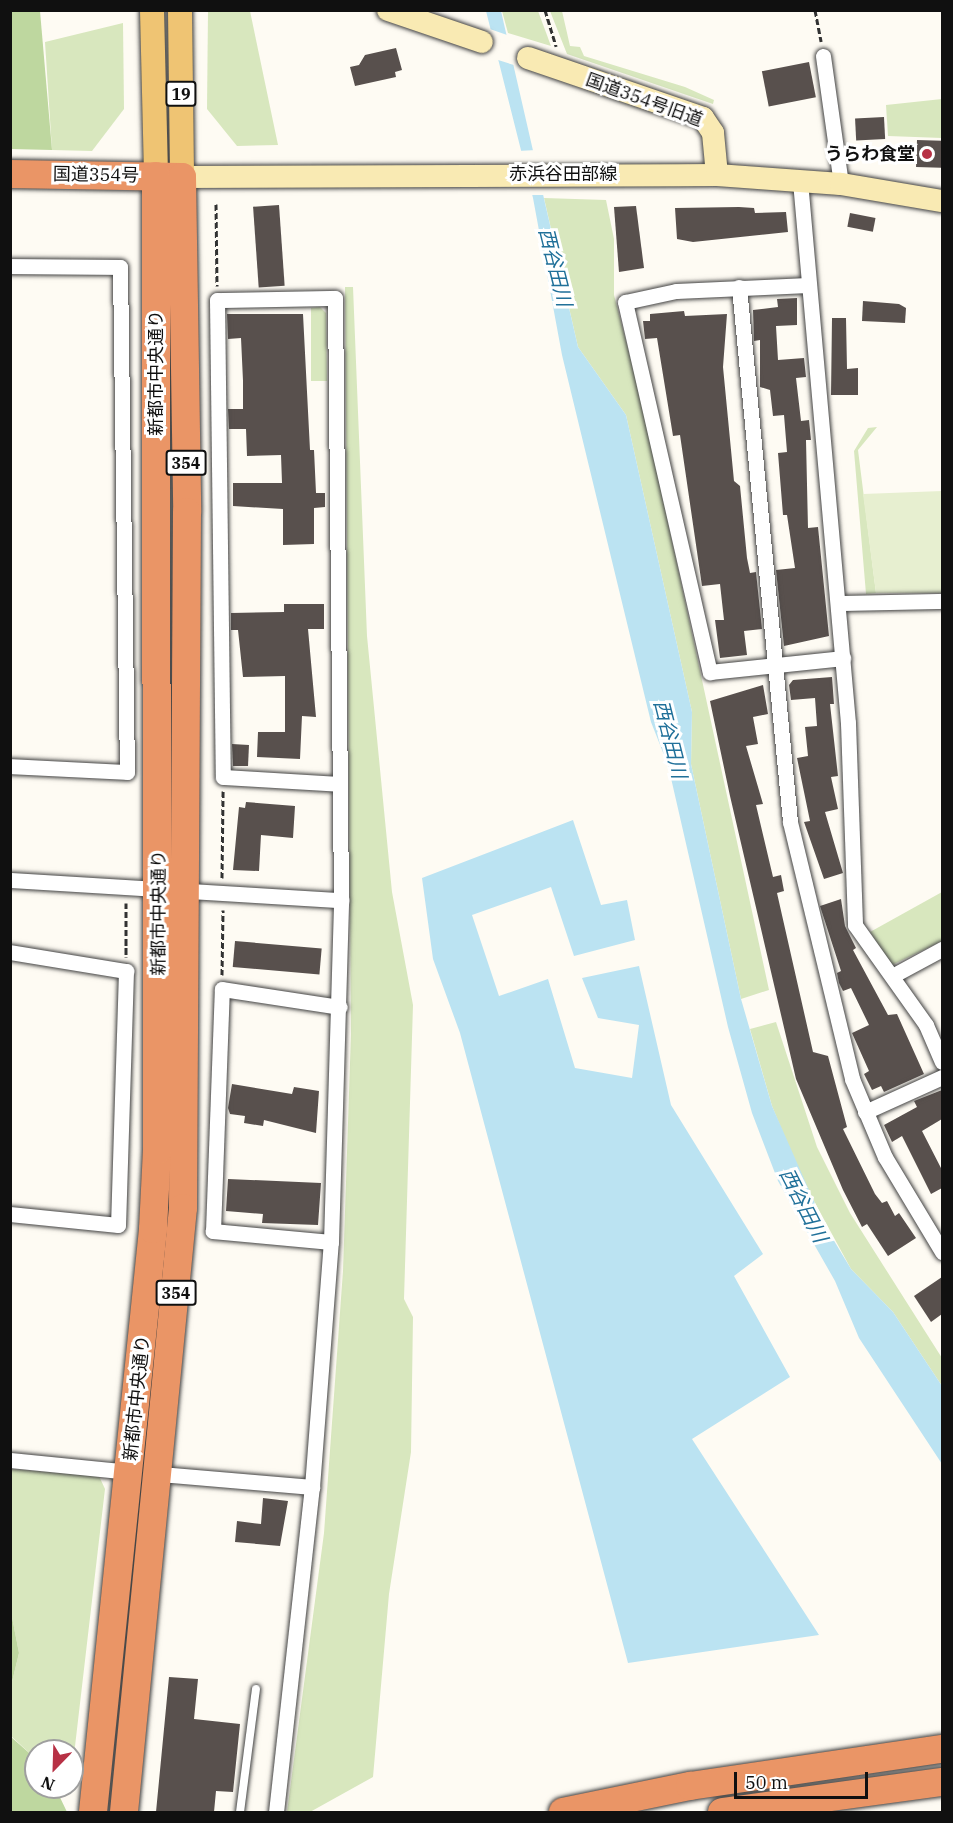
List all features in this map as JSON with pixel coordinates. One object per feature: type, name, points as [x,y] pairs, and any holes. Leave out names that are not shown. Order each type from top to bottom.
[{"type":"highway","name":"国道354号","points":[[10,174],[169,176]]},
{"type":"highway","name":"新都市中央通り","points":[[93,1812],[130,1472],[154,1218],[161,893],[169,176]]},
{"type":"highway","name":"新都市中央通り","points":[[124,1812],[160,1474],[183,1208],[161,893]]},
{"type":"highway","points":[[563,1812],[722,1781],[942,1749]]},
{"type":"highway","points":[[722,1812],[942,1782]]},
{"type":"main road","name":"新都市中央通り","points":[[152,10],[169,176]]},
{"type":"main road","name":"新都市中央通り","points":[[169,176],[180,10]]},
{"type":"main road","points":[[388,10],[482,42]]},
{"type":"main road","name":"国道354号旧道","points":[[528,58],[702,118],[713,133],[717,175]]},
{"type":"main road","name":"赤浜谷田部線","points":[[169,176],[587,173],[717,175],[841,184],[942,201]]},
{"type":"street","points":[[823,56],[841,184]]},
{"type":"street","points":[[800,181],[843,658],[855,925],[926,1025],[942,1062]]},
{"type":"street","points":[[10,266],[120,267],[127,772],[10,766]]},
{"type":"street","points":[[808,285],[676,291],[625,302],[710,672],[843,658]]},
{"type":"street","points":[[739,287],[790,822],[836,1024],[865,1112],[885,1157],[942,1252]]},
{"type":"street","points":[[276,1812],[312,1487],[331,1242],[340,1007],[341,900],[340,784],[335,298],[217,300],[223,777],[340,784]]},
{"type":"street","points":[[838,603],[942,601]]},
{"type":"street","points":[[10,880],[161,893],[341,900]]},
{"type":"street","points":[[892,976],[942,949]]},
{"type":"street","points":[[10,952],[126,971],[118,1225],[10,1214]]},
{"type":"street","points":[[331,1242],[213,1231],[222,989],[340,1007]]},
{"type":"street","points":[[865,1112],[942,1077]]},
{"type":"street","points":[[10,1460],[130,1472]]},
{"type":"street","points":[[160,1474],[312,1487]]},
{"type":"lane","points":[[240,1812],[256,1689]]},
{"type":"path","points":[[545,10],[560,57],[558,69]]},
{"type":"path","points":[[815,10],[823,56]]},
{"type":"path","points":[[216,204],[217,300]]},
{"type":"path","points":[[222,880],[223,777]]},
{"type":"path","points":[[126,971],[125,899],[161,893]]},
{"type":"path","points":[[222,989],[224,904]]},
{"type":"green space","points":[[11,10],[40,11],[52,150],[11,149]]},
{"type":"green space","points":[[208,11],[250,11],[278,145],[237,146],[207,109]]},
{"type":"green space","points":[[502,11],[538,11],[551,46],[508,33]]},
{"type":"green space","points":[[550,11],[562,11],[570,46],[580,47],[584,56],[685,87],[714,100],[713,104],[567,54]]},
{"type":"green space","points":[[123,23],[124,109],[92,151],[52,150],[45,42]]},
{"type":"green space","points":[[942,99],[942,138],[888,136],[886,105]]},
{"type":"green space","points":[[544,198],[606,200],[614,239],[614,295],[643,407],[769,990],[741,999],[691,764],[692,712],[626,415],[578,347]]},
{"type":"green space","points":[[345,287],[353,287],[367,636],[392,892],[413,1005],[404,1299],[413,1317],[411,1452],[389,1594],[373,1777],[310,1812],[287,1812],[324,1533],[343,1271],[351,1034]]},
{"type":"green space","points":[[320,307],[326,313],[327,381],[311,381],[311,308]]},
{"type":"green space","points":[[877,427],[858,450],[876,593],[866,594],[854,451],[868,428]]},
{"type":"green space","points":[[942,491],[942,593],[876,593],[863,494]]},
{"type":"green space","points":[[942,892],[942,941],[892,965],[870,932]]},
{"type":"green space","points":[[776,1022],[817,1147],[850,1213],[942,1358],[942,1386],[893,1312],[851,1269],[802,1179],[772,1106],[750,1029]]},
{"type":"green space","points":[[11,1469],[99,1476],[105,1489],[76,1739],[24,1739],[24,1748],[11,1736],[11,1686],[19,1653],[11,1612]]},
{"type":"green space","points":[[11,1612],[19,1653],[11,1686]]},
{"type":"green space","points":[[10,1736],[24,1748],[24,1799],[61,1799],[67,1812],[11,1812]]},
{"type":"water","name":"西谷田川","points":[[486,11],[501,11],[578,347],[626,415],[692,712],[691,764],[741,999],[772,1106],[824,1224],[851,1269],[893,1312],[942,1386],[942,1464],[859,1338],[835,1281],[778,1181],[752,1113],[728,1027],[668,765],[651,722],[562,355],[533,198]]},
{"type":"water","points":[[573,820],[601,905],[627,900],[635,940],[574,956],[551,887],[472,915],[499,996],[548,979],[575,1068],[632,1078],[639,1025],[598,1018],[582,978],[639,966],[671,1105],[763,1254],[734,1276],[790,1377],[692,1439],[819,1635],[628,1663],[460,1033],[433,959],[422,878]]},
{"type":"pier","points":[[487,28],[510,36],[517,66],[495,59]]},
{"type":"pier","points":[[536,150],[547,195],[529,195],[518,151]]},
{"type":"building","points":[[396,48],[402,70],[395,72],[396,77],[355,86],[350,67],[359,65],[365,55]]},
{"type":"building","points":[[809,62],[816,97],[769,106],[762,71]]},
{"type":"building","points":[[884,117],[885,139],[856,140],[855,119]]},
{"type":"building","points":[[917,140],[942,141],[941,168],[916,167]]},
{"type":"building","points":[[279,205],[285,286],[259,288],[253,207]]},
{"type":"building","points":[[636,206],[644,268],[619,272],[614,207]]},
{"type":"building","points":[[675,208],[754,208],[755,213],[786,212],[788,232],[693,242],[677,239]]},
{"type":"building","points":[[850,213],[876,218],[873,232],[847,227]]},
{"type":"building","points":[[797,298],[797,325],[776,326],[778,360],[804,358],[806,377],[796,378],[801,421],[809,420],[811,440],[806,440],[808,528],[818,527],[829,636],[784,646],[776,570],[795,568],[787,515],[783,515],[778,453],[787,452],[784,415],[773,416],[770,390],[760,387],[760,340],[754,341],[753,310],[778,307],[777,299]]},
{"type":"building","points":[[863,301],[899,304],[906,308],[905,323],[862,321]]},
{"type":"building","points":[[684,311],[685,316],[727,314],[723,367],[734,481],[740,486],[747,558],[750,573],[756,572],[762,629],[744,631],[747,655],[720,658],[715,620],[724,620],[720,584],[702,586],[680,435],[673,436],[657,338],[645,339],[643,321],[650,321],[650,314]]},
{"type":"building","points":[[227,314],[303,314],[310,450],[314,450],[316,493],[325,493],[325,507],[314,508],[314,544],[283,545],[283,509],[233,506],[233,483],[282,483],[281,455],[247,456],[246,429],[229,429],[228,409],[243,409],[243,381],[241,338],[228,339]]},
{"type":"building","points":[[832,318],[846,318],[847,369],[858,368],[858,395],[831,395]]},
{"type":"building","points":[[284,604],[324,604],[324,629],[308,629],[316,717],[302,716],[300,759],[257,757],[258,732],[285,732],[285,676],[243,677],[238,630],[231,630],[231,613],[284,612]]},
{"type":"building","points":[[832,677],[834,704],[830,704],[838,776],[831,777],[838,809],[825,812],[843,873],[824,879],[804,822],[810,821],[797,758],[808,756],[805,727],[817,726],[815,698],[791,700],[789,685],[793,680]]},
{"type":"building","points":[[763,685],[768,714],[753,717],[758,744],[746,746],[763,804],[756,805],[773,877],[781,875],[784,891],[777,893],[813,1052],[828,1056],[847,1127],[843,1129],[875,1194],[882,1203],[887,1201],[895,1216],[899,1213],[916,1238],[888,1256],[867,1224],[862,1227],[843,1190],[796,1079],[730,796],[710,701]]},
{"type":"building","points":[[232,744],[249,745],[248,766],[233,766]]},
{"type":"building","points":[[246,802],[295,806],[293,838],[261,835],[259,871],[233,870],[239,807],[245,808]]},
{"type":"building","points":[[841,899],[845,926],[856,948],[853,950],[888,1015],[897,1014],[924,1074],[884,1092],[881,1086],[872,1090],[864,1074],[869,1071],[852,1033],[869,1025],[851,988],[843,991],[839,983],[837,973],[841,971],[820,906]]},
{"type":"building","points":[[235,941],[322,949],[319,974],[233,967]]},
{"type":"building","points":[[232,1084],[292,1094],[294,1087],[319,1091],[316,1133],[264,1120],[263,1126],[244,1123],[245,1116],[230,1114],[228,1108]]},
{"type":"building","points":[[942,1090],[942,1119],[922,1131],[942,1170],[942,1188],[931,1194],[902,1136],[892,1142],[884,1125],[917,1107],[914,1101]]},
{"type":"building","points":[[228,1179],[321,1183],[318,1225],[262,1223],[263,1214],[226,1211]]},
{"type":"building","points":[[942,1277],[942,1314],[931,1322],[914,1296]]},
{"type":"building","points":[[263,1498],[288,1501],[280,1546],[235,1542],[237,1521],[261,1524]]},
{"type":"building","points":[[169,1677],[198,1679],[194,1719],[240,1724],[233,1792],[216,1791],[214,1812],[156,1812]]},
{"type":"place","name":"うらわ食堂","points":[[927,154]]}]
